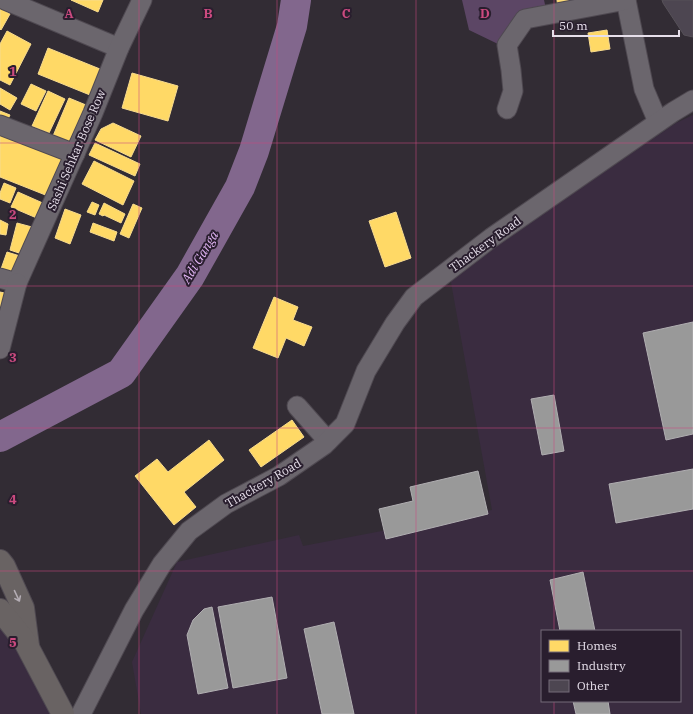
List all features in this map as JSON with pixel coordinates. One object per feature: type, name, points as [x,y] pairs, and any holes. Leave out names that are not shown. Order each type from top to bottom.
[{"type":"main road","points":[[0,561],[23,608],[28,648]]},
{"type":"main road","points":[[0,610],[24,640],[63,714]]},
{"type":"street","points":[[5,0],[119,48]]},
{"type":"street","name":"Sashi Sehkar Bose Row","points":[[0,348],[8,281],[75,154],[119,48],[142,0]]},
{"type":"street","points":[[507,109],[513,91],[507,45],[525,19],[552,7],[626,0],[644,89],[658,122]]},
{"type":"street","name":"Thackery Road","points":[[81,714],[134,610],[162,564],[189,531],[226,504],[279,476],[328,441],[345,424],[366,371],[395,323],[414,297],[491,238],[658,122],[693,100]]},
{"type":"street","points":[[0,125],[75,154]]},
{"type":"street","points":[[297,406],[328,441]]},
{"type":"shaded area","points":[[462,0],[544,0],[546,9],[524,14],[498,44],[469,30]]},
{"type":"shaded area","points":[[693,115],[693,714],[141,714],[132,662],[177,562],[299,535],[303,546],[492,510],[450,277],[676,123]]},
{"type":"shaded area","points":[[0,598],[32,646],[58,714],[0,714]]},
{"type":"building: Homes","points":[[71,0],[103,0],[98,12]]},
{"type":"building: Homes","points":[[557,0],[575,0],[558,9]]},
{"type":"building: Homes","points":[[0,8],[10,14],[1,30],[0,29]]},
{"type":"building: Homes","points":[[607,30],[610,49],[591,52],[588,33]]},
{"type":"building: Homes","points":[[7,31],[31,44],[10,85],[0,80],[0,44]]},
{"type":"building: Homes","points":[[48,48],[100,69],[90,95],[38,74]]},
{"type":"building: Homes","points":[[132,73],[178,86],[168,121],[122,108]]},
{"type":"building: Homes","points":[[31,84],[46,91],[36,111],[21,104]]},
{"type":"building: Homes","points":[[0,88],[17,98],[10,110],[0,104]]},
{"type":"building: Homes","points":[[48,91],[65,99],[49,133],[32,126]]},
{"type":"building: Homes","points":[[69,98],[86,105],[70,143],[53,136]]},
{"type":"building: Homes","points":[[0,111],[10,115],[5,125],[0,122]]},
{"type":"building: Homes","points":[[113,123],[141,136],[131,157],[95,140],[101,129]]},
{"type":"building: Homes","points":[[0,127],[65,153],[48,196],[0,177]]},
{"type":"building: Homes","points":[[95,143],[140,164],[135,176],[89,155]]},
{"type":"building: Homes","points":[[94,161],[134,181],[123,205],[82,184]]},
{"type":"building: Homes","points":[[4,183],[16,188],[10,203],[0,199],[0,193]]},
{"type":"building: Homes","points":[[18,192],[45,204],[39,219],[11,207]]},
{"type":"building: Homes","points":[[92,202],[99,205],[95,215],[87,212]]},
{"type":"building: Homes","points":[[104,203],[125,214],[121,223],[99,214]]},
{"type":"building: Homes","points":[[133,204],[142,208],[129,238],[120,234]]},
{"type":"building: Homes","points":[[65,209],[81,215],[70,244],[55,238]]},
{"type":"building: Homes","points":[[396,212],[411,258],[385,267],[369,221]]},
{"type":"building: Homes","points":[[0,220],[8,224],[6,235],[0,234]]},
{"type":"building: Homes","points":[[17,223],[32,227],[22,254],[10,250]]},
{"type":"building: Homes","points":[[93,223],[117,232],[114,241],[90,232]]},
{"type":"building: Homes","points":[[7,252],[20,256],[14,273],[1,269]]},
{"type":"building: Homes","points":[[0,292],[9,294],[0,312]]},
{"type":"building: Homes","points":[[274,297],[298,307],[293,320],[312,327],[304,346],[286,338],[278,358],[253,348]]},
{"type":"building: Homes","points":[[292,420],[304,437],[261,467],[249,450]]},
{"type":"building: Homes","points":[[209,440],[224,460],[184,492],[196,507],[174,525],[135,476],[157,459],[168,472]]},
{"type":"building: Industry","points":[[693,322],[693,434],[666,440],[643,333]]},
{"type":"building: Industry","points":[[554,395],[564,451],[542,455],[531,399]]},
{"type":"building: Industry","points":[[693,469],[693,509],[616,523],[609,484]]},
{"type":"building: Industry","points":[[478,471],[488,514],[386,539],[379,509],[413,501],[410,487]]},
{"type":"building: Industry","points":[[583,572],[595,630],[560,630],[550,580]]},
{"type":"building: Industry","points":[[272,597],[287,678],[233,688],[218,607]]},
{"type":"building: Industry","points":[[212,607],[228,688],[198,694],[187,635],[193,620],[204,609]]},
{"type":"building: Industry","points":[[334,622],[354,714],[322,714],[304,629]]},
{"type":"building: Industry","points":[[573,702],[608,702],[610,714],[576,714]]},
{"type":"building: Other","points":[[662,0],[693,0],[693,37],[684,35]]},
{"type":"waterway","name":"Adi Ganga","points":[[0,437],[121,373],[190,276],[240,187],[254,151],[292,26],[296,0]]}]
